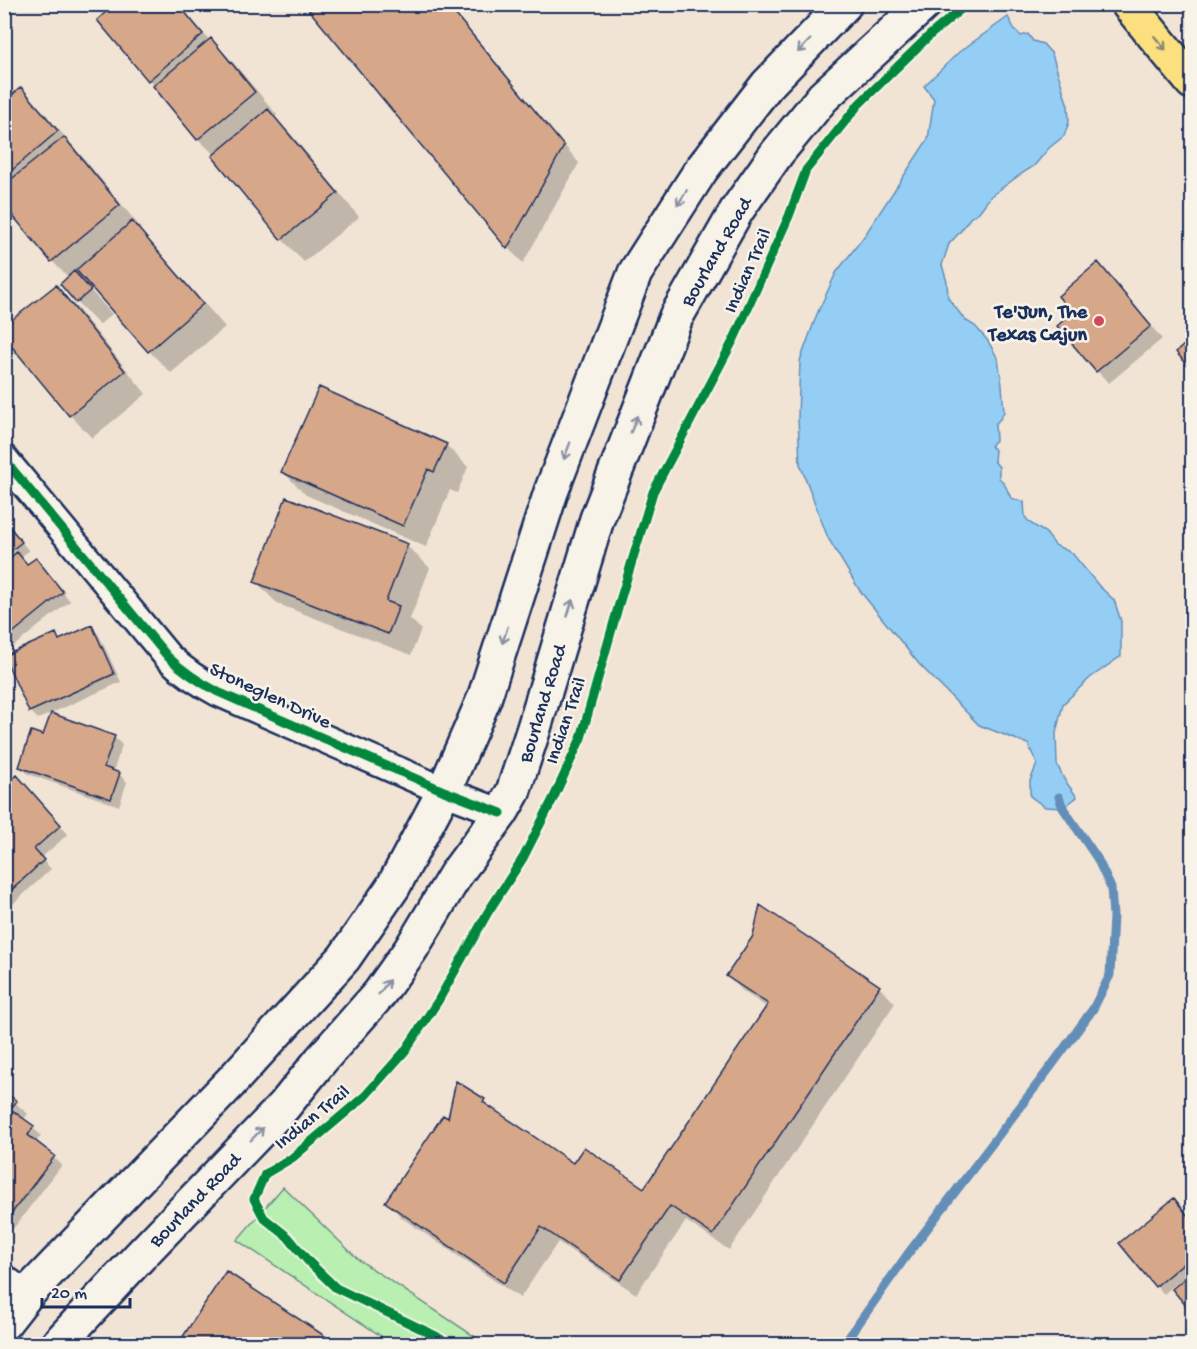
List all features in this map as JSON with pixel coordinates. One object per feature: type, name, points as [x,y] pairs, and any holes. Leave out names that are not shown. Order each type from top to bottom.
[{"type":"main road","points":[[4,1323],[15,1287],[230,1083],[344,958],[393,887],[444,791],[484,699],[551,492],[635,273],[708,160],[767,85],[845,4]]},
{"type":"main road","name":"Bourland Road","points":[[58,1344],[284,1106],[379,994],[411,949],[456,874],[501,813],[513,792],[534,728],[597,519],[676,317],[737,210],[777,153],[823,98],[924,4]]},
{"type":"main road","points":[[1128,4],[1192,82]]},
{"type":"street","name":"Stoneglen Drive","points":[[4,459],[168,657],[183,671],[218,692],[444,791],[501,813]]},
{"type":"green space","points":[[283,1187],[359,1260],[486,1344],[393,1344],[237,1240]]},
{"type":"water","points":[[1008,17],[1021,36],[1028,34],[1033,41],[1043,44],[1052,54],[1068,106],[1069,122],[1064,136],[1049,148],[1034,166],[991,196],[979,212],[970,218],[949,244],[942,265],[947,282],[948,298],[965,320],[975,326],[988,341],[998,359],[1004,412],[995,424],[996,440],[991,446],[995,450],[994,461],[999,467],[999,478],[1011,498],[1024,502],[1025,517],[1030,523],[1046,533],[1055,545],[1072,553],[1099,586],[1114,600],[1121,621],[1121,656],[1090,678],[1063,704],[1056,733],[1057,764],[1077,797],[1063,808],[1045,807],[1030,796],[1030,781],[1037,764],[1028,744],[979,725],[919,664],[860,591],[828,538],[800,464],[798,417],[800,361],[817,314],[836,273],[865,235],[928,139],[934,99],[924,86],[959,52]]},
{"type":"building","points":[[115,4],[178,4],[203,34],[148,81],[97,20]]},
{"type":"building","points":[[304,4],[447,4],[564,146],[507,249]]},
{"type":"building","points":[[211,38],[255,92],[197,140],[153,86]]},
{"type":"building","points":[[21,87],[58,131],[4,177],[4,102]]},
{"type":"building","points":[[268,109],[338,193],[281,240],[212,156]]},
{"type":"building","points":[[64,137],[120,205],[51,262],[4,205],[4,185]]},
{"type":"building","points":[[132,221],[203,304],[148,352],[76,270]]},
{"type":"building","points":[[1098,262],[1151,326],[1096,372],[1057,326],[1072,313],[1058,296]]},
{"type":"building","points":[[74,271],[91,290],[76,303],[60,284]]},
{"type":"building","points":[[56,285],[125,371],[69,416],[4,337],[4,326]]},
{"type":"building","points":[[1192,338],[1192,371],[1176,352]]},
{"type":"building","points":[[319,387],[447,444],[434,472],[428,469],[403,526],[281,472]]},
{"type":"building","points":[[286,497],[408,544],[386,601],[399,606],[388,634],[254,582]]},
{"type":"building","points":[[4,520],[22,542],[4,556]]},
{"type":"building","points":[[17,552],[27,564],[36,558],[63,592],[4,640],[4,563]]},
{"type":"building","points":[[92,625],[114,674],[29,712],[4,656],[56,633],[59,640]]},
{"type":"building","points":[[51,713],[115,736],[104,767],[120,773],[111,799],[19,767],[31,731],[43,735]]},
{"type":"building","points":[[17,775],[61,825],[34,849],[44,860],[4,897],[4,786]]},
{"type":"building","points":[[760,905],[880,986],[713,1235],[670,1206],[620,1280],[541,1227],[504,1283],[385,1202],[443,1115],[448,1118],[456,1081],[485,1099],[483,1102],[573,1163],[584,1147],[644,1188],[768,1004],[726,976],[753,936]]},
{"type":"building","points":[[4,1091],[17,1101],[4,1116]]},
{"type":"building","points":[[13,1111],[34,1126],[28,1135],[55,1156],[5,1222],[4,1122]]},
{"type":"building","points":[[1174,1198],[1192,1221],[1192,1256],[1155,1287],[1119,1243]]},
{"type":"building","points":[[226,1271],[337,1344],[178,1344]]},
{"type":"building","points":[[1192,1272],[1192,1313],[1172,1289]]},
{"type":"waterway","points":[[844,1344],[907,1255],[1093,1009],[1110,975],[1113,916],[1111,888],[1097,858],[1063,808],[1059,797]]},
{"type":"cycle path","name":"Indian Trail","points":[[448,1344],[336,1288],[308,1261],[288,1237],[264,1218],[254,1199],[265,1174],[292,1158],[365,1096],[405,1051],[438,1001],[488,912],[523,858],[581,738],[653,492],[734,339],[789,216],[806,170],[859,104],[930,35],[967,4]]},
{"type":"cycle path","points":[[4,459],[168,657],[192,676],[218,692],[444,791],[501,813]]},
{"type":"place","name":"Te'Jun, The Texas Cajun","points":[[1099,321]]}]
